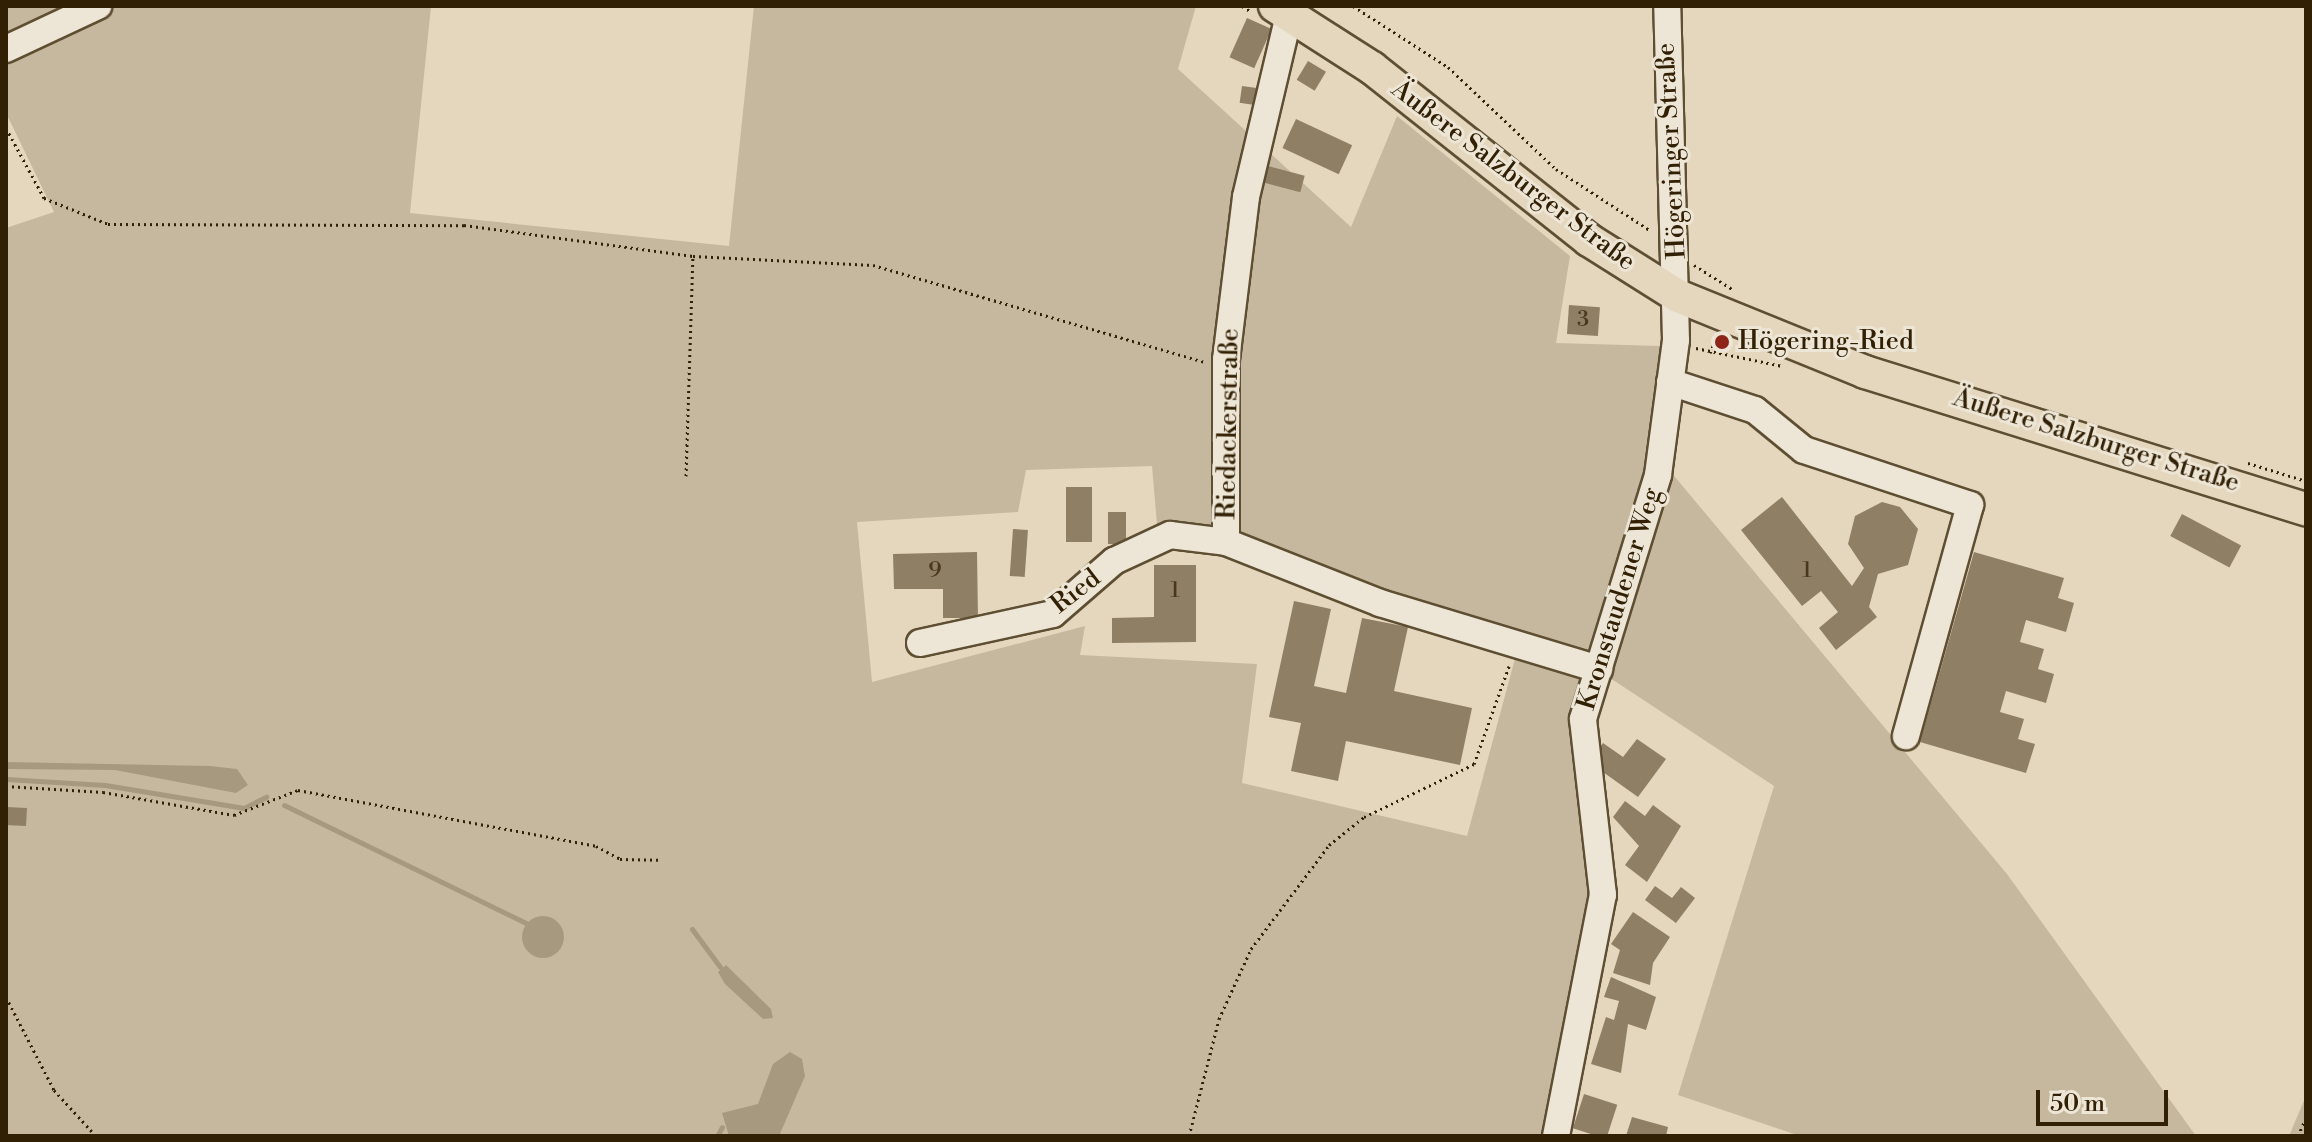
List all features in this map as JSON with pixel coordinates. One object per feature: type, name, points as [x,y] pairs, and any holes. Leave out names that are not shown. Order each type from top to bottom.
[{"type":"main road","name":"Äußere Salzburger Straße","points":[[1282,10],[1372,68],[1589,240],[1678,296],[1865,372],[2306,509]]},
{"type":"street","points":[[6,49],[98,6]]},
{"type":"street","name":"Högeringer Straße","points":[[1667,6],[1678,296]]},
{"type":"street","name":"Riedackerstraße","points":[[1282,10],[1246,197],[1226,369],[1226,542],[1519,647],[1599,669]]},
{"type":"street","name":"Kronstaudener Weg","points":[[1556,1136],[1603,895],[1601,834],[1581,749],[1599,669],[1658,475],[1678,296]]},
{"type":"street","points":[[1670,382],[1755,410],[1804,450],[1970,505],[1906,736]]},
{"type":"street","name":"Ried","points":[[920,643],[1053,614],[1114,561],[1170,535],[1226,542]]},
{"type":"path","points":[[1353,6],[1448,67],[1556,169],[1633,214],[1676,254],[1741,295]]},
{"type":"path","points":[[6,128],[44,198],[108,224],[464,225],[693,256],[907,272],[1226,369]]},
{"type":"path","points":[[686,476],[693,256]]},
{"type":"path","points":[[1710,353],[1714,339],[1722,342]]},
{"type":"path","points":[[2243,462],[2306,481]]},
{"type":"path","points":[[1189,1136],[1219,1019],[1251,949],[1329,845],[1364,817],[1474,764],[1519,647]]},
{"type":"path","points":[[6,786],[103,792],[234,815],[298,790],[596,846],[620,859],[659,860]]},
{"type":"path","points":[[6,997],[54,1090],[96,1136]]},
{"type":"path","points":[[2298,1136],[2306,1118]]},
{"type":"shaded area","points":[[6,6],[81,6],[6,39]]},
{"type":"shaded area","points":[[112,6],[431,6],[410,213],[729,246],[754,6],[1196,6],[1178,69],[1351,227],[1397,116],[1570,256],[1556,343],[1660,346],[1680,409],[1670,471],[2007,874],[2196,1136],[1800,1136],[1678,1095],[1774,786],[1604,674],[1583,748],[1605,834],[1561,1136],[6,1136],[6,228],[54,212],[6,113],[6,56]],"holes":[[[1152,466],[1158,536],[1516,655],[1467,836],[1242,783],[1257,664],[1080,655],[1085,626],[872,682],[857,522],[1018,512],[1026,470]]]},
{"type":"shaded area","points":[[6,762],[210,766],[237,769],[248,785],[236,793],[115,770],[6,769]]},
{"type":"shaded area","points":[[543,916],[558,922],[564,937],[558,952],[543,958],[528,952],[522,937],[528,922]]},
{"type":"shaded area","points":[[726,965],[771,1009],[773,1018],[763,1019],[725,984],[718,972]]},
{"type":"shaded area","points":[[790,1052],[802,1059],[805,1076],[779,1136],[729,1136],[722,1113],[758,1104],[773,1064]]},
{"type":"shaded area","points":[[2306,1096],[2306,1136],[2289,1136]]},
{"type":"building","points":[[1247,18],[1272,29],[1254,68],[1230,57]]},
{"type":"building","points":[[1308,61],[1326,72],[1315,91],[1297,80]]},
{"type":"building","points":[[1242,86],[1257,88],[1254,105],[1240,103]]},
{"type":"building","points":[[1296,119],[1352,145],[1339,174],[1282,148]]},
{"type":"building","points":[[1268,166],[1305,176],[1300,192],[1264,182]]},
{"type":"building","points":[[1569,305],[1600,307],[1598,336],[1567,334]]},
{"type":"building","points":[[1066,487],[1092,487],[1092,542],[1066,542]]},
{"type":"building","points":[[1782,497],[1852,586],[1864,568],[1848,544],[1855,516],[1882,502],[1900,507],[1918,529],[1908,565],[1878,574],[1869,607],[1877,617],[1836,650],[1819,628],[1838,612],[1821,591],[1802,606],[1741,530]]},
{"type":"building","points":[[1108,512],[1126,512],[1126,544],[1108,544]]},
{"type":"building","points":[[2182,514],[2241,545],[2229,568],[2170,536]]},
{"type":"building","points":[[1013,529],[1028,530],[1025,577],[1010,576]]},
{"type":"building","points":[[977,552],[978,618],[943,618],[943,589],[894,589],[893,554]]},
{"type":"building","points":[[1974,552],[2064,578],[2058,598],[2074,603],[2066,632],[2026,620],[2020,642],[2044,649],[2038,669],[2054,674],[2046,703],[2006,691],[2000,712],[2024,719],[2018,739],[2035,744],[2026,773],[1920,742]]},
{"type":"building","points":[[1154,565],[1196,565],[1196,642],[1112,643],[1112,618],[1154,617]]},
{"type":"building","points":[[1294,601],[1331,609],[1314,686],[1346,693],[1362,618],[1408,627],[1394,691],[1472,708],[1460,765],[1346,741],[1338,781],[1291,771],[1301,723],[1269,717]]},
{"type":"building","points":[[1637,739],[1666,759],[1638,797],[1589,762],[1603,743],[1623,757]]},
{"type":"building","points":[[1625,801],[1645,816],[1653,805],[1681,826],[1647,882],[1625,865],[1639,846],[1613,817]]},
{"type":"building","points":[[6,807],[27,808],[26,826],[6,825]]},
{"type":"building","points":[[1655,886],[1672,898],[1681,887],[1695,898],[1676,923],[1645,900]]},
{"type":"building","points":[[1633,912],[1670,937],[1653,963],[1650,985],[1613,973],[1620,950],[1611,944]]},
{"type":"building","points":[[1611,977],[1656,997],[1646,1030],[1628,1024],[1621,1073],[1591,1064],[1606,1017],[1614,1020],[1619,1001],[1604,997]]},
{"type":"building","points":[[1584,1094],[1617,1105],[1607,1136],[1573,1128]]},
{"type":"building","points":[[1632,1117],[1668,1127],[1666,1136],[1626,1136]]},
{"type":"waterway","points":[[6,779],[105,785],[244,808],[266,797]]},
{"type":"waterway","points":[[284,805],[528,924]]},
{"type":"waterway","points":[[692,929],[720,967]]},
{"type":"waterway","points":[[717,1136],[722,1127]]},
{"type":"place","name":"Högering-Ried","points":[[1722,342]]}]
